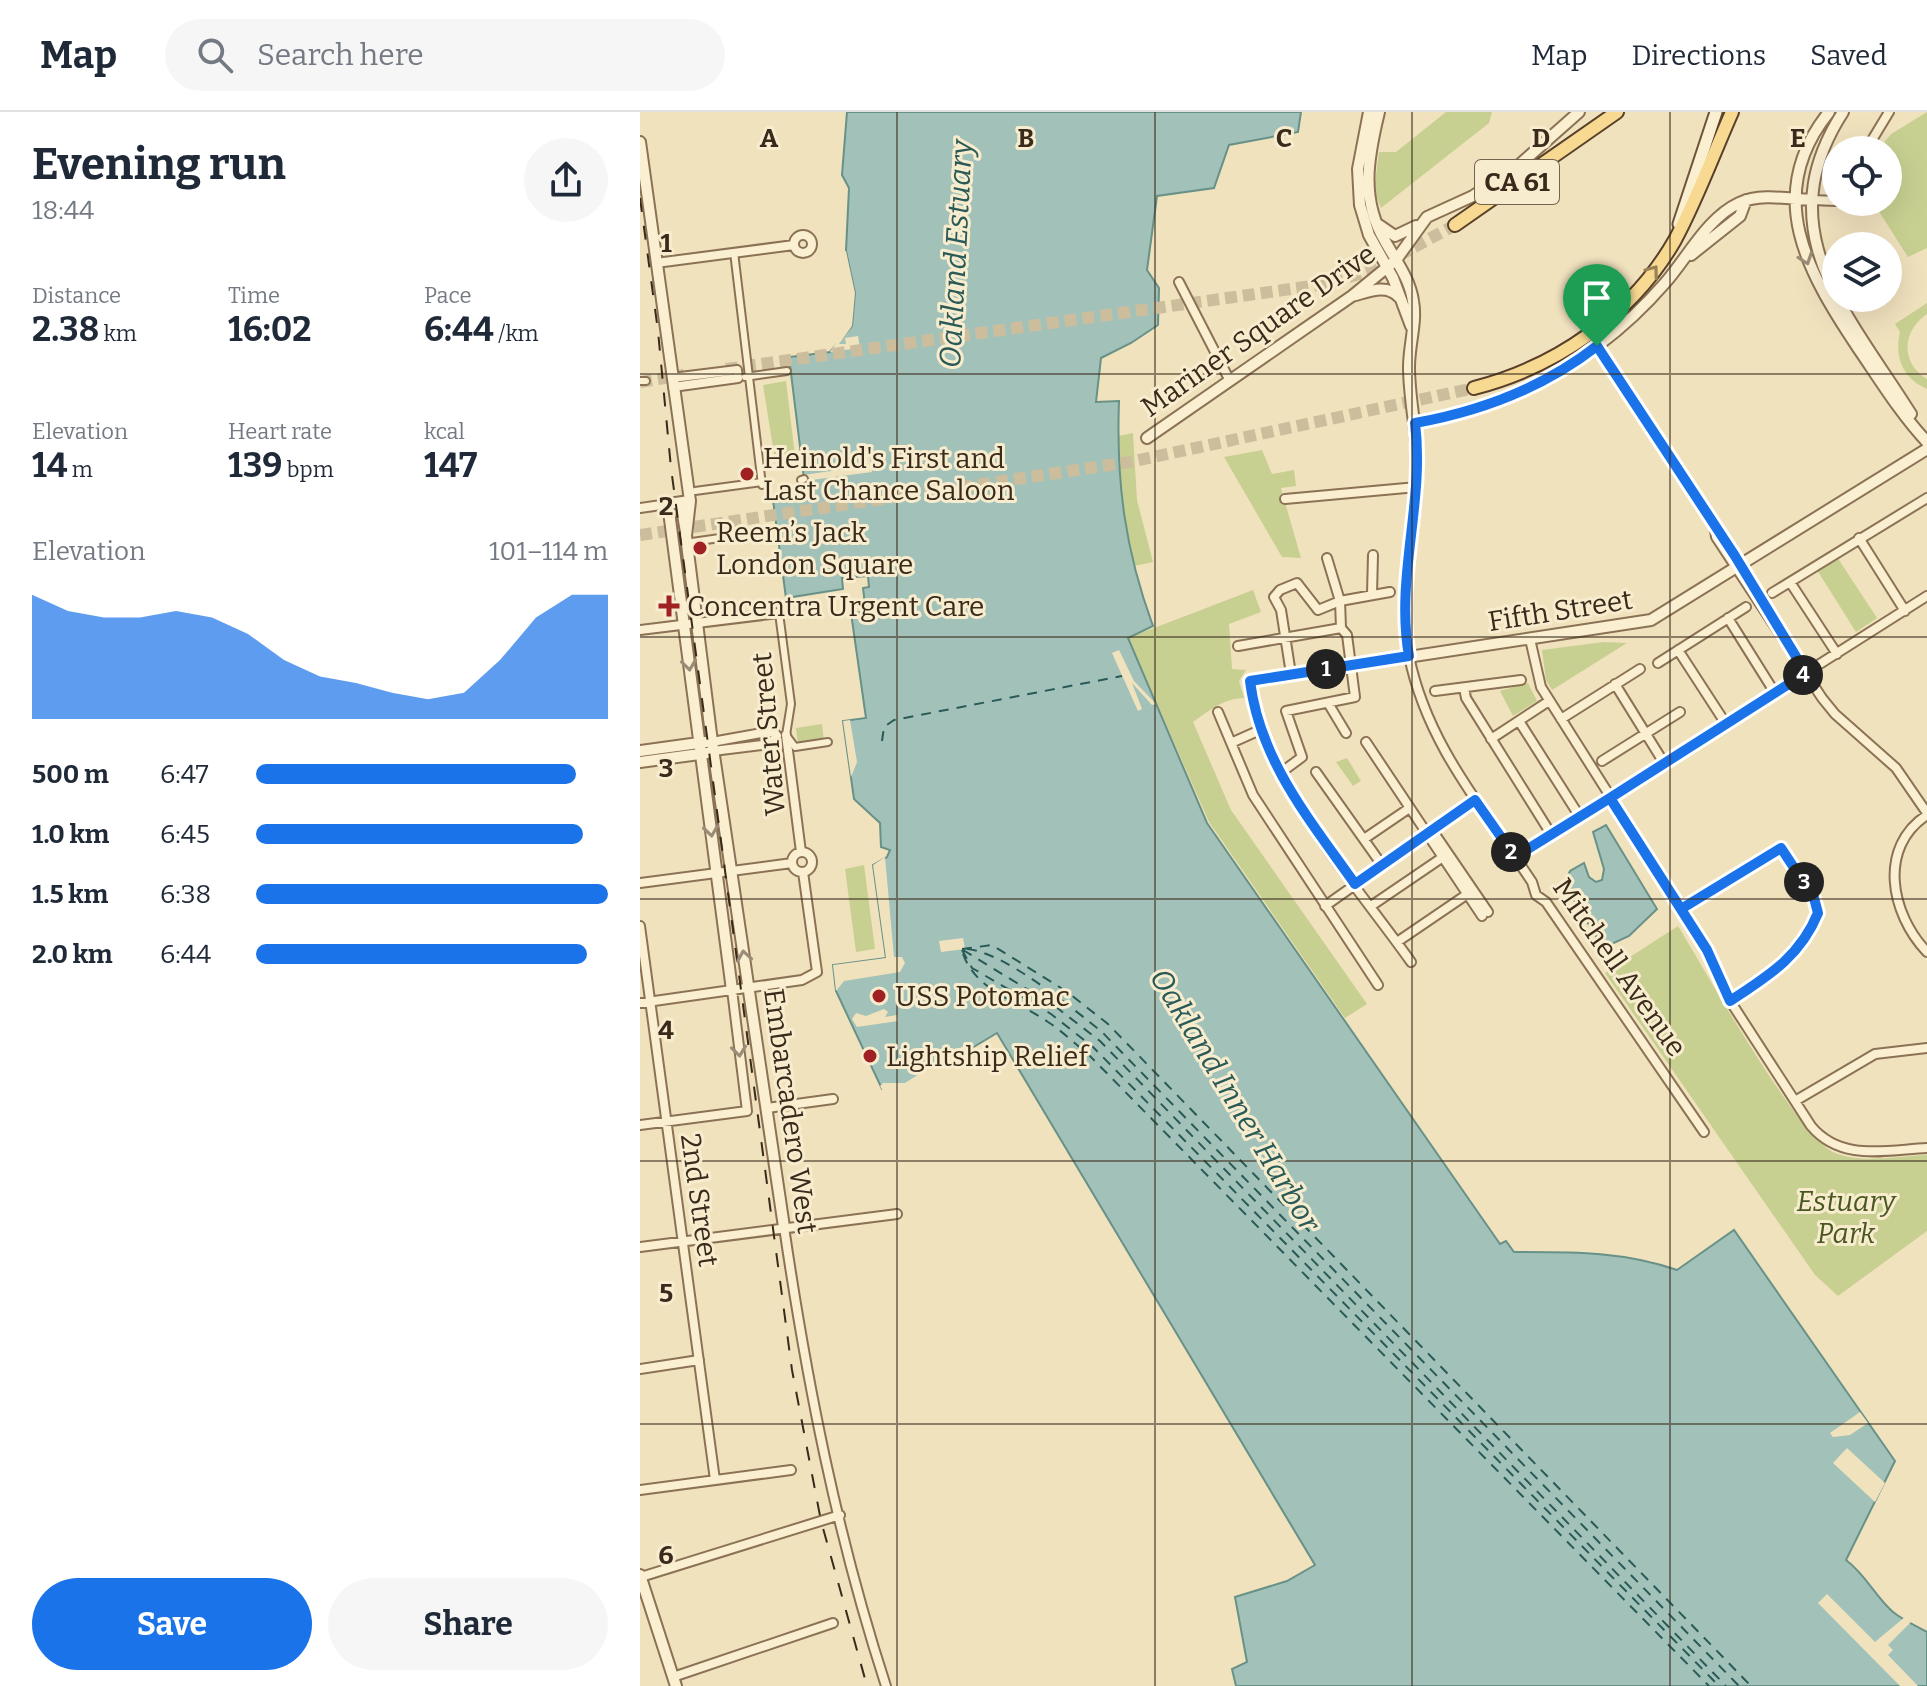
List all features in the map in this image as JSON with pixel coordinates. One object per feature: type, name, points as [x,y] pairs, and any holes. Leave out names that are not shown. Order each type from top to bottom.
[{"type":"main road","name":"CA 61","points":[[1455,225],[1617,112]]},
{"type":"main road","points":[[1675,239],[1716,112]]},
{"type":"main road","points":[[1474,388],[1534,367],[1590,334],[1635,293],[1675,239],[1732,112]]},
{"type":"street","points":[[1369,112],[1360,158],[1358,192],[1365,224],[1392,264]]},
{"type":"street","points":[[1379,112],[1367,170],[1368,198],[1411,326]]},
{"type":"street","name":"Mariner Square Drive","points":[[1147,438],[1352,296],[1392,264],[1421,223],[1434,212],[1473,196],[1518,166],[1579,112]]},
{"type":"street","points":[[1829,112],[1803,159],[1797,199],[1801,245],[1813,278],[1890,396],[1927,441]]},
{"type":"street","points":[[1843,112],[1822,153],[1812,200],[1813,239],[1824,275],[1927,441]]},
{"type":"street","points":[[1874,136],[1889,112]]},
{"type":"street","name":"Embarcadero West","points":[[640,142],[688,498],[689,539],[712,746],[810,1397],[840,1515],[854,1587],[886,1686]]},
{"type":"street","points":[[1415,423],[1470,411],[1550,378],[1597,346],[1657,291],[1722,214],[1746,200],[1822,200]]},
{"type":"street","points":[[1376,222],[1395,236],[1421,223]]},
{"type":"street","points":[[656,263],[794,245]]},
{"type":"street","points":[[640,508],[668,504],[706,490],[762,484],[734,252]]},
{"type":"street","name":"Mitchell Avenue","points":[[1392,264],[1412,295],[1414,322],[1411,326],[1409,375],[1415,423],[1417,487],[1404,581],[1409,656],[1431,729],[1532,882],[1536,895],[1546,902],[1704,1132]]},
{"type":"street","points":[[1179,282],[1230,381]]},
{"type":"street","points":[[1352,296],[1388,289],[1402,303]]},
{"type":"street","points":[[1597,346],[1806,673],[1835,714],[1896,768],[1927,814],[1901,838],[1895,880],[1905,919],[1927,952]]},
{"type":"street","points":[[672,383],[737,370],[738,378],[787,371]]},
{"type":"street","name":"Fifth Street","points":[[1250,681],[1651,620],[1927,449]]},
{"type":"street","points":[[1285,499],[1417,487]]},
{"type":"street","points":[[706,490],[706,499]]},
{"type":"street","points":[[1772,593],[1927,498]]},
{"type":"street","name":"Embarcadero West","points":[[667,1122],[747,1111],[668,504]]},
{"type":"street","points":[[711,530],[712,539]]},
{"type":"street","points":[[689,539],[768,531]]},
{"type":"street","points":[[1859,538],[1905,611]]},
{"type":"street","points":[[1372,594],[1373,555]]},
{"type":"street","points":[[1279,774],[1302,757],[1286,711],[1355,697],[1347,635],[1341,628],[1340,601],[1327,558]]},
{"type":"street","points":[[1790,582],[1837,654]]},
{"type":"street","points":[[1291,674],[1281,610],[1274,599],[1280,590],[1297,583],[1318,610],[1340,601],[1390,592]]},
{"type":"street","points":[[1515,857],[1927,596]]},
{"type":"street","points":[[1658,663],[1746,607]]},
{"type":"street","points":[[640,630],[779,613]]},
{"type":"street","name":"Water Street","points":[[779,613],[791,704],[782,736],[801,852],[811,862],[803,872]]},
{"type":"street","points":[[1728,618],[1775,693]]},
{"type":"street","points":[[1238,646],[1341,628]]},
{"type":"street","points":[[1530,639],[1537,677],[1549,701],[1711,958],[1730,1001],[1817,1133],[1838,1148],[1862,1152],[1927,1148]]},
{"type":"street","points":[[1678,650],[1726,724]]},
{"type":"street","points":[[1561,719],[1640,669]]},
{"type":"street","points":[[1435,691],[1521,680]]},
{"type":"street","points":[[1250,681],[1260,730],[1279,774],[1411,962]]},
{"type":"street","points":[[1615,684],[1664,763]]},
{"type":"street","points":[[1464,688],[1466,698],[1551,834]]},
{"type":"street","points":[[1491,739],[1549,701]]},
{"type":"street","points":[[1328,703],[1346,733]]},
{"type":"street","points":[[1218,712],[1253,795],[1310,876],[1325,906],[1378,985]]},
{"type":"street","points":[[1602,761],[1680,712]]},
{"type":"street","points":[[1519,721],[1580,817]]},
{"type":"street","points":[[1231,743],[1260,730]]},
{"type":"street","points":[[640,762],[712,746],[770,744],[782,736],[795,747],[828,742]]},
{"type":"street","points":[[1366,742],[1408,809],[1429,832],[1485,914]]},
{"type":"street","points":[[640,751],[700,748]]},
{"type":"street","points":[[1316,772],[1382,865]]},
{"type":"street","points":[[1325,906],[1475,800]]},
{"type":"street","points":[[1364,839],[1408,809]]},
{"type":"street","points":[[1681,909],[1781,848],[1814,898],[1818,913],[1805,941],[1792,958],[1730,1001]]},
{"type":"street","points":[[792,863],[794,856],[801,852]]},
{"type":"street","points":[[1371,906],[1445,856]]},
{"type":"street","points":[[640,883],[792,863],[803,872],[817,972],[802,980],[640,1003]]},
{"type":"street","points":[[1397,942],[1470,892]]},
{"type":"street","name":"2nd Street","points":[[640,926],[715,1480]]},
{"type":"street","points":[[1795,1101],[1866,1057],[1895,1049],[1927,1048]]},
{"type":"street","points":[[767,1108],[833,1099]]},
{"type":"street","points":[[640,1125],[667,1122]]},
{"type":"street","points":[[640,1247],[897,1214]]},
{"type":"street","points":[[640,1369],[699,1360]]},
{"type":"street","points":[[640,1490],[791,1470]]},
{"type":"street","points":[[833,1623],[674,1682],[640,1577],[840,1515]]},
{"type":"green space","points":[[1446,112],[1492,112],[1489,123],[1381,208],[1374,190],[1379,152],[1396,152]]},
{"type":"green space","points":[[1927,112],[1927,248],[1908,257],[1902,248],[1902,232],[1892,232],[1882,216],[1902,216],[1902,136],[1889,136]]},
{"type":"green space","points":[[1927,303],[1927,314],[1913,329],[1908,347],[1912,364],[1927,379],[1927,389],[1912,379],[1902,366],[1898,350],[1900,332],[1895,324]]},
{"type":"green space","points":[[786,381],[795,456],[775,460],[763,385]]},
{"type":"green space","points":[[1133,433],[1137,500],[1153,562],[1134,566],[1116,466],[1118,436]]},
{"type":"green space","points":[[1262,450],[1272,474],[1294,470],[1296,486],[1281,488],[1301,558],[1282,557],[1224,457]]},
{"type":"green space","points":[[1837,557],[1877,618],[1856,632],[1817,570]]},
{"type":"green space","points":[[1253,590],[1261,612],[1229,624],[1232,669],[1246,670],[1239,681],[1244,698],[1223,703],[1193,722],[1231,810],[1367,1004],[1345,1018],[1209,822],[1128,638]]},
{"type":"green space","points":[[1604,642],[1627,643],[1552,690],[1546,680],[1542,650]]},
{"type":"green space","points":[[1528,683],[1537,701],[1513,716],[1500,691]]},
{"type":"green space","points":[[822,724],[824,741],[798,744],[796,728]]},
{"type":"green space","points":[[1347,758],[1361,781],[1353,786],[1336,762]]},
{"type":"green space","points":[[864,865],[875,949],[856,952],[845,869]]},
{"type":"green space","name":"Estuary Park","points":[[1678,926],[1776,1086],[1819,1141],[1835,1153],[1857,1158],[1927,1155],[1927,1231],[1838,1296],[1815,1275],[1605,973]]},
{"type":"water","points":[[847,112],[1301,112],[1298,132],[1229,145],[1214,188],[1157,196],[1147,270],[1159,288],[1158,325],[1101,358],[1096,402],[1119,401],[1119,460],[1124,515],[1135,570],[1153,626],[1128,638],[1207,823],[1500,1244],[1506,1241],[1514,1252],[1617,1256],[1677,1270],[1734,1230],[1895,1461],[1846,1560],[1893,1612],[1927,1632],[1927,1686],[1236,1686],[1232,1669],[1247,1662],[1235,1597],[1287,1581],[1315,1565],[997,1033],[905,1088],[882,1089],[836,991],[833,965],[886,958],[873,865],[887,857],[890,850],[881,847],[880,823],[854,799],[843,721],[866,718],[851,613],[866,612],[863,588],[869,587],[868,576],[842,578],[843,589],[786,598],[773,500],[806,495],[789,357],[830,352],[852,326],[855,293],[846,251],[849,188],[842,175]]},
{"type":"water","points":[[1606,825],[1657,909],[1629,936],[1603,948],[1564,884],[1570,871],[1584,863],[1589,877],[1596,882],[1602,880],[1604,869],[1593,832]]},
{"type":"pier","points":[[842,251],[846,251],[855,293],[852,326],[839,344],[846,344],[845,338],[858,336],[860,348],[830,352],[848,324],[851,293]]},
{"type":"pier","points":[[869,452],[872,472],[804,481],[803,475],[859,467],[858,453]]},
{"type":"pier","points":[[1119,650],[1134,681],[1156,704],[1152,705],[1132,683],[1142,709],[1138,711],[1112,653]]},
{"type":"pier","points":[[850,720],[857,762],[851,777],[843,721]]},
{"type":"pier","points":[[885,857],[894,957],[902,957],[905,963],[900,972],[844,981],[836,991],[833,965],[886,958],[873,865]]},
{"type":"pier","points":[[963,938],[965,949],[941,952],[939,941]]},
{"type":"pier","points":[[884,1009],[888,1012],[885,1017],[897,1015],[898,1021],[857,1027],[852,1019],[856,1013],[866,1016]]},
{"type":"pier","points":[[968,1043],[973,1051],[913,1088],[900,1094],[884,1093],[880,1086],[883,1083],[905,1083]]},
{"type":"pier","points":[[1860,1412],[1868,1423],[1850,1435],[1833,1437],[1830,1433]]},
{"type":"pier","points":[[1847,1448],[1885,1483],[1875,1502],[1833,1463]]},
{"type":"pier","points":[[1827,1594],[1875,1642],[1906,1616],[1913,1620],[1888,1645],[1893,1650],[1888,1655],[1918,1686],[1900,1686],[1818,1603]]},
{"type":"ferry route","points":[[882,741],[884,727],[894,720],[1122,676]]},
{"type":"ferry route","points":[[962,949],[992,945],[1066,991],[1108,1024],[1751,1686]]},
{"type":"ferry route","points":[[967,949],[982,952],[1018,970],[1102,1032],[1739,1686]]},
{"type":"ferry route","points":[[962,950],[972,968],[1051,1014],[1093,1047],[1719,1686]]},
{"type":"ferry route","points":[[963,950],[1056,1007],[1100,1041],[1726,1686]]},
{"type":"ferry route","points":[[963,954],[969,967],[988,987],[1048,1022],[1087,1053],[1709,1686]]},
{"type":"tunnel","points":[[726,369],[1326,284],[1372,270],[1455,225]]},
{"type":"tunnel","points":[[640,382],[684,375]]},
{"type":"tunnel","points":[[640,535],[1130,462],[1474,388]]},
{"type":"railway","points":[[640,198],[658,331],[671,468],[792,1370],[821,1521],[867,1686]]},
{"type":"place","name":"Heinold's First and Last Chance Saloon","points":[[747,474]]},
{"type":"place","name":"Reem’s Jack London Square","points":[[700,548]]},
{"type":"place","name":"Concentra Urgent Care","points":[[669,606]]},
{"type":"place","name":"USS Potomac","points":[[879,996]]},
{"type":"place","name":"Lightship Relief","points":[[870,1056]]},
{"type":"route","points":[[1597,346],[1550,378],[1510,397],[1470,411],[1415,423],[1417,487],[1403,592],[1409,656],[1250,681],[1254,713],[1282,781],[1355,884],[1475,800],[1515,857],[1610,798],[1707,950],[1730,1001],[1776,971],[1799,950],[1818,913],[1814,898],[1781,848],[1681,909],[1610,798],[1806,673],[1721,534],[1715,530],[1597,346]]},
{"type":"water label","name":"Oakland Estuary","points":[[956,254]]},
{"type":"water label","name":"Oakland Inner Harbor","points":[[1235,1100]]}]
